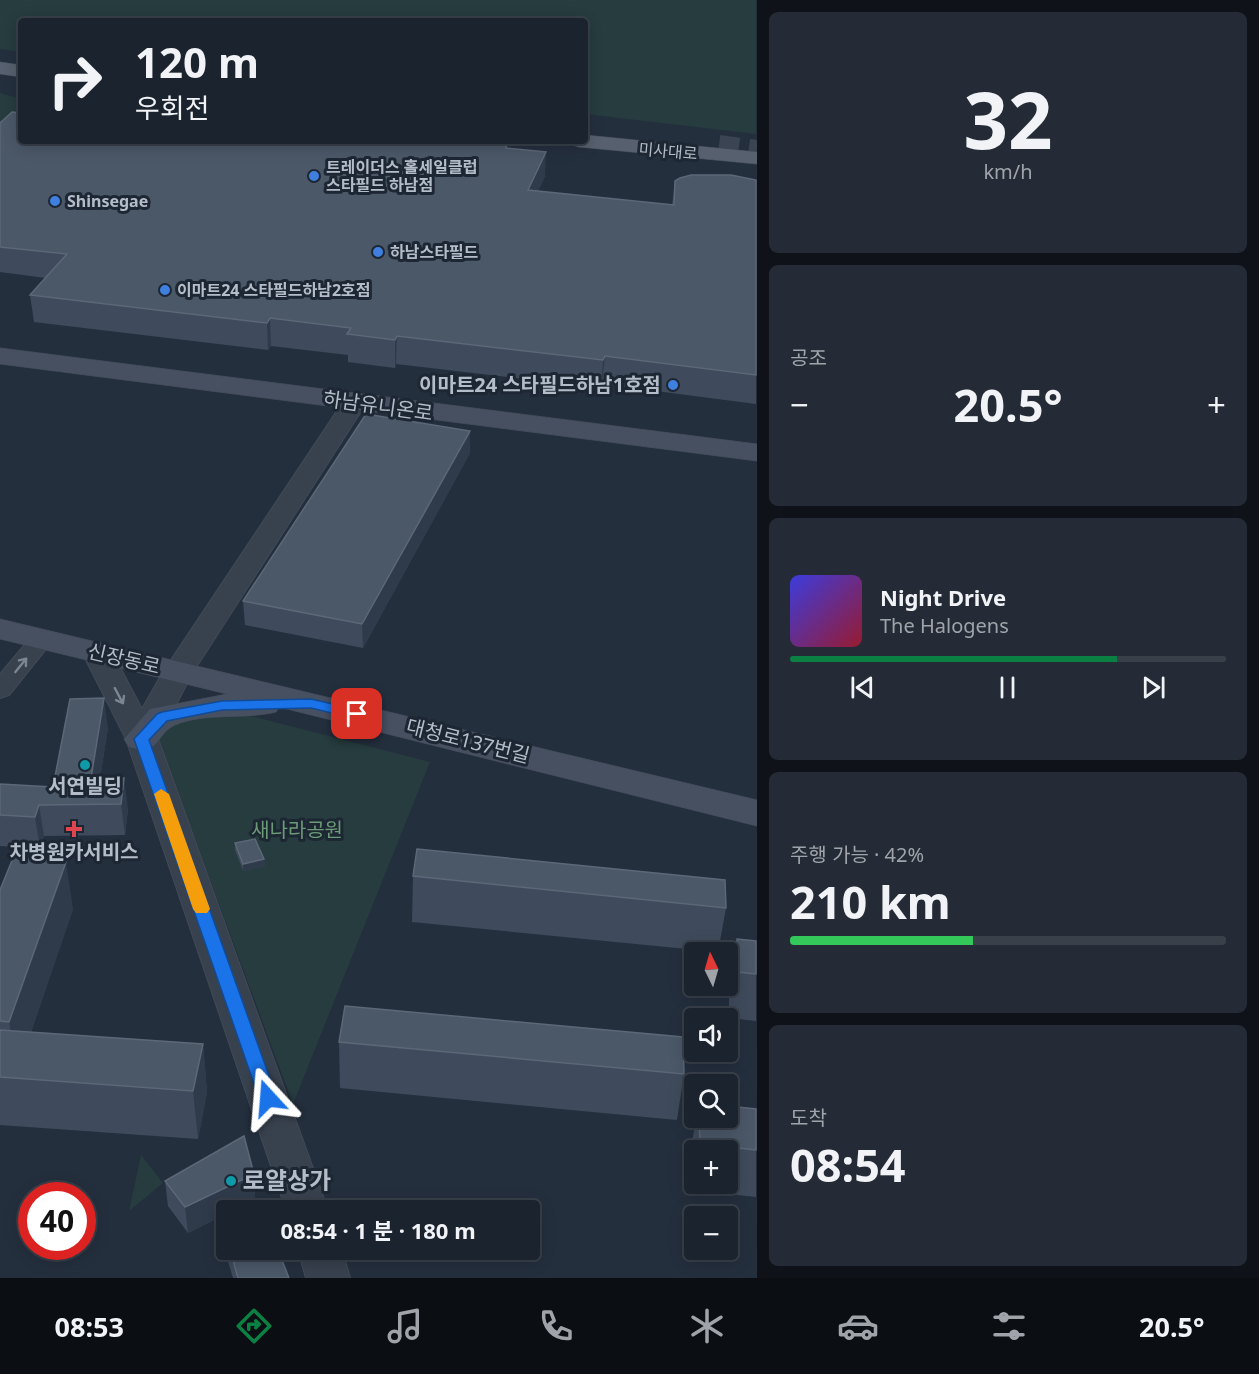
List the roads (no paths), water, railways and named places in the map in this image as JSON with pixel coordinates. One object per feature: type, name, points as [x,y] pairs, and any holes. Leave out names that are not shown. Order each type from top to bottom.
[{"type":"main road","name":"미사대로","points":[[588,129],[756,140]]},
{"type":"main road","name":"미사대로","points":[[588,142],[756,158]]},
{"type":"main road","points":[[645,149],[756,169]]},
{"type":"main road","name":"하남유니온로","points":[[0,356],[756,453]]},
{"type":"main road","name":"신장동로","points":[[0,629],[178,672]]},
{"type":"main road","name":"대청로137번길","points":[[178,672],[756,813]]},
{"type":"main road","points":[[142,739],[162,717],[222,705],[311,703]]},
{"type":"street","points":[[178,672],[355,402]]},
{"type":"street","points":[[0,690],[42,639]]},
{"type":"street","points":[[97,652],[142,739],[304,1200]]},
{"type":"street","name":"신장동로","points":[[142,739],[178,672]]},
{"type":"street","points":[[323,1260],[328,1278]]},
{"type":"tunnel","points":[[719,145],[757,150]]},
{"type":"place","name":"트레이더스 홀세일클럽 스타필드 하남점","points":[[314,176]]},
{"type":"place","name":"Shinsegae","points":[[55,201]]},
{"type":"place","name":"하남스타필드","points":[[378,252]]},
{"type":"place","name":"이마트24 스타필드하남2호점","points":[[165,290]]},
{"type":"place","name":"이마트24 스타필드하남1호점","points":[[673,385]]},
{"type":"place","name":"서연빌딩","points":[[85,765]]},
{"type":"place","name":"차병원카서비스","points":[[74,829]]},
{"type":"place","name":"로얄상가","points":[[231,1181]]},
{"type":"park label","name":"새나라공원","points":[[297,830]]}]
